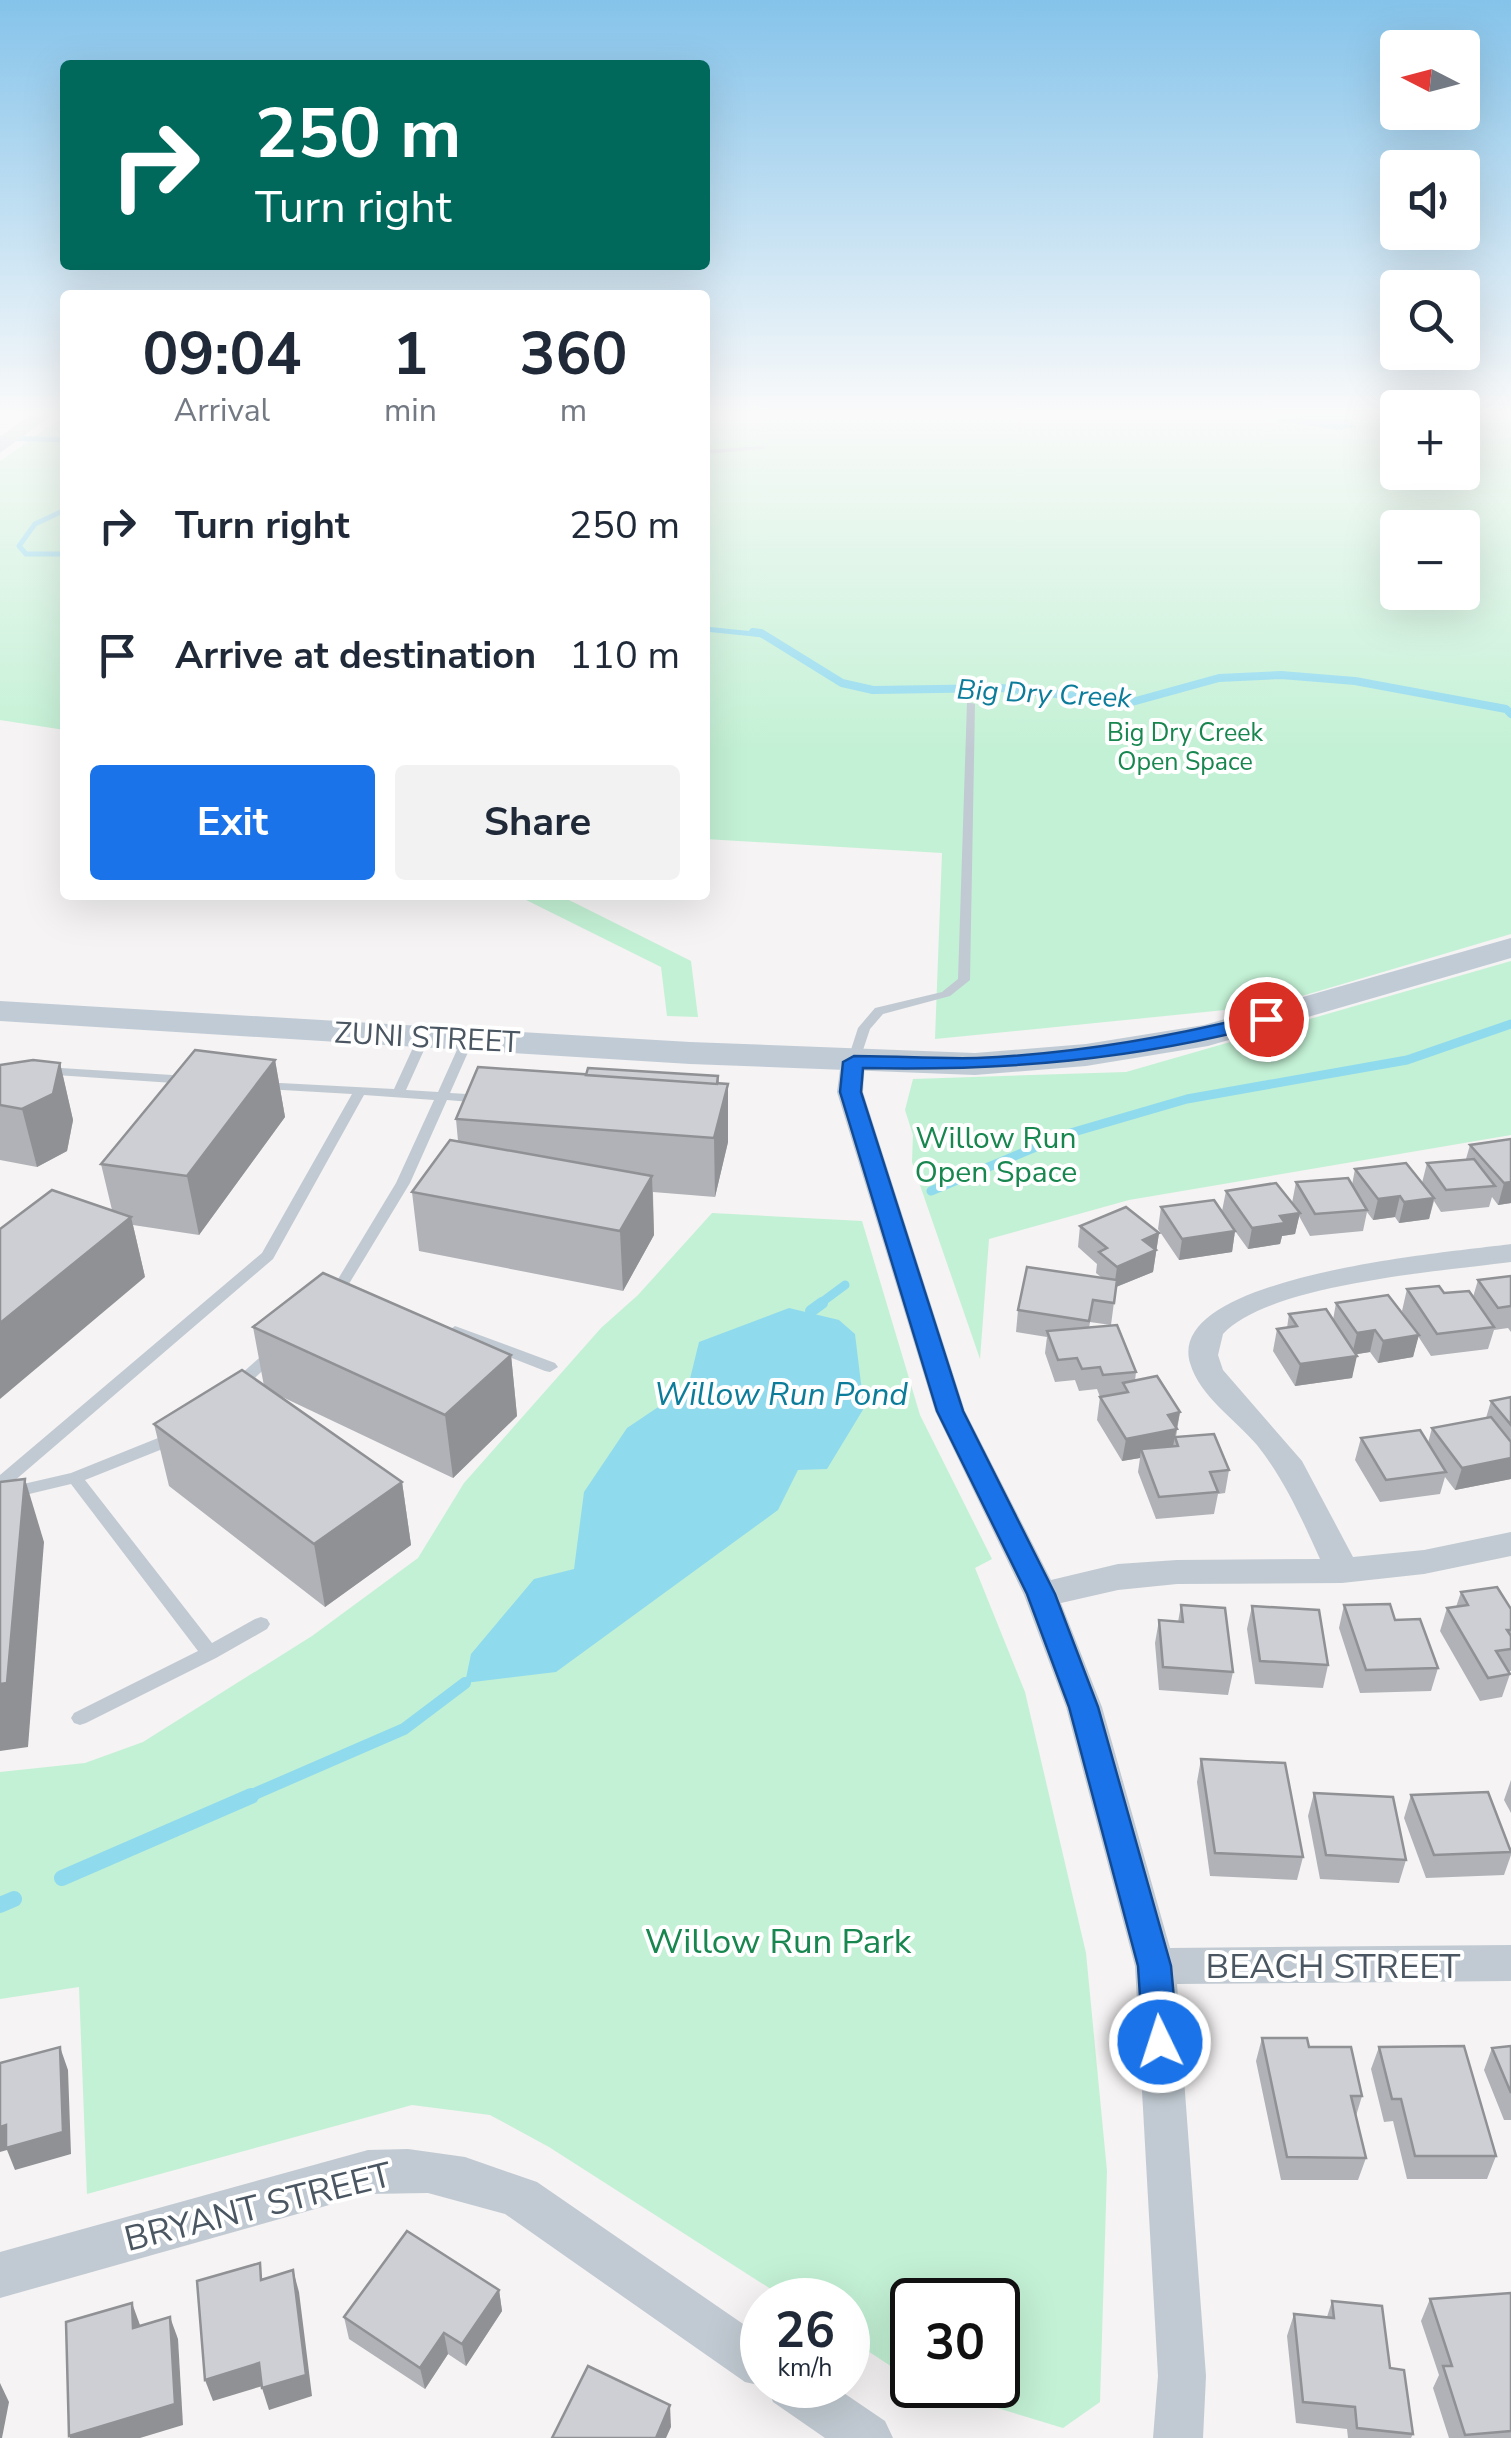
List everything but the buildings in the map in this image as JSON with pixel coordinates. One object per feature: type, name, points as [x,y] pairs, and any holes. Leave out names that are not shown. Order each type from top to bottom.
[{"type":"main road","name":"ZUNI STREET","points":[[0,1011],[423,1039],[854,1062],[975,1064],[1145,1047],[1266,1019],[1511,948]]},
{"type":"street","points":[[854,1062],[850,1092],[950,1411],[1041,1594],[1084,1707],[1154,1966],[1182,2376],[1178,2438]]},
{"type":"street","points":[[1342,1570],[1310,1498],[1270,1440],[1207,1369],[1204,1348],[1208,1330],[1244,1305],[1304,1288],[1511,1253]]},
{"type":"street","points":[[1041,1594],[1118,1577],[1177,1572],[1342,1570],[1424,1562],[1511,1544]]},
{"type":"street","name":"BEACH STREET","points":[[1154,1966],[1511,1964]]},
{"type":"street","name":"BRYANT STREET","points":[[0,2276],[368,2172],[429,2169],[476,2178],[521,2198],[740,2350]]},
{"type":"street","points":[[819,2408],[851,2434]]},
{"type":"lane","points":[[854,1062],[864,1028],[879,1011],[946,994],[964,980],[970,704]]},
{"type":"lane","points":[[398,1094],[423,1039]]},
{"type":"lane","points":[[327,1302],[342,1288],[403,1183],[467,1041]]},
{"type":"lane","points":[[37,1071],[208,1082]]},
{"type":"lane","points":[[246,1084],[501,1100]]},
{"type":"lane","points":[[0,1484],[268,1256],[360,1091]]},
{"type":"lane","points":[[342,1288],[359,1295]]},
{"type":"lane","points":[[446,1328],[550,1367]]},
{"type":"lane","points":[[226,1395],[284,1342]]},
{"type":"lane","points":[[0,1495],[75,1478],[169,1442],[184,1430]]},
{"type":"lane","points":[[75,1478],[210,1653]]},
{"type":"lane","points":[[80,1718],[261,1624]]},
{"type":"green space","points":[[0,524],[60,524],[60,729],[0,720]]},
{"type":"green space","name":"Big Dry Creek Open Space","points":[[710,524],[1380,524],[1380,610],[1480,610],[1480,524],[1511,524],[1511,934],[1235,1016],[1225,1010],[935,1039],[942,853],[710,839]]},
{"type":"green space","points":[[526,900],[569,900],[691,961],[698,1017],[667,1016],[661,967]]},
{"type":"green space","name":"Willow Run Open Space","points":[[1511,961],[1511,1135],[1129,1200],[989,1239],[980,1359],[912,1162],[913,1135],[905,1110],[913,1079],[1126,1072]]},
{"type":"green space","name":"Willow Run Park","points":[[712,1213],[862,1221],[920,1415],[992,1559],[975,1568],[1025,1692],[1086,1953],[1107,2171],[1100,2402],[1063,2428],[997,2408],[1020,2408],[1020,2278],[890,2278],[890,2366],[870,2352],[870,2278],[754,2278],[549,2147],[490,2115],[412,2105],[87,2194],[79,1987],[0,1999],[0,1772],[85,1763],[143,1742],[312,1636],[418,1558],[464,1483],[601,1328],[638,1295]]},
{"type":"water","name":"Willow Run Pond","points":[[789,1308],[839,1320],[855,1334],[864,1408],[827,1469],[798,1470],[778,1510],[556,1672],[465,1683],[471,1654],[534,1579],[574,1569],[584,1492],[627,1428],[688,1387],[699,1342]]},
{"type":"waterway","name":"Big Dry Creek","points":[[35,524],[19,546],[26,554],[60,554]]},
{"type":"waterway","name":"Big Dry Creek","points":[[710,630],[764,635]]},
{"type":"waterway","name":"Big Dry Creek","points":[[753,632],[761,633],[842,683],[873,690],[1001,688],[1132,702],[1219,678],[1281,675],[1355,681],[1506,709],[1511,714]]},
{"type":"waterway","points":[[931,1191],[1067,1134],[1187,1099],[1407,1060],[1511,1024]]},
{"type":"waterway","points":[[818,1305],[845,1285]]},
{"type":"waterway","points":[[811,1311],[822,1303]]},
{"type":"waterway","points":[[245,1798],[404,1729],[465,1683]]},
{"type":"waterway","points":[[62,1878],[251,1796]]},
{"type":"waterway","points":[[0,1905],[14,1899]]},
{"type":"route","points":[[1160,2042],[1154,1966],[1084,1707],[1041,1594],[950,1411],[850,1092],[851,1080],[854,1062],[975,1064],[1086,1056],[1208,1035],[1266,1019]]}]
